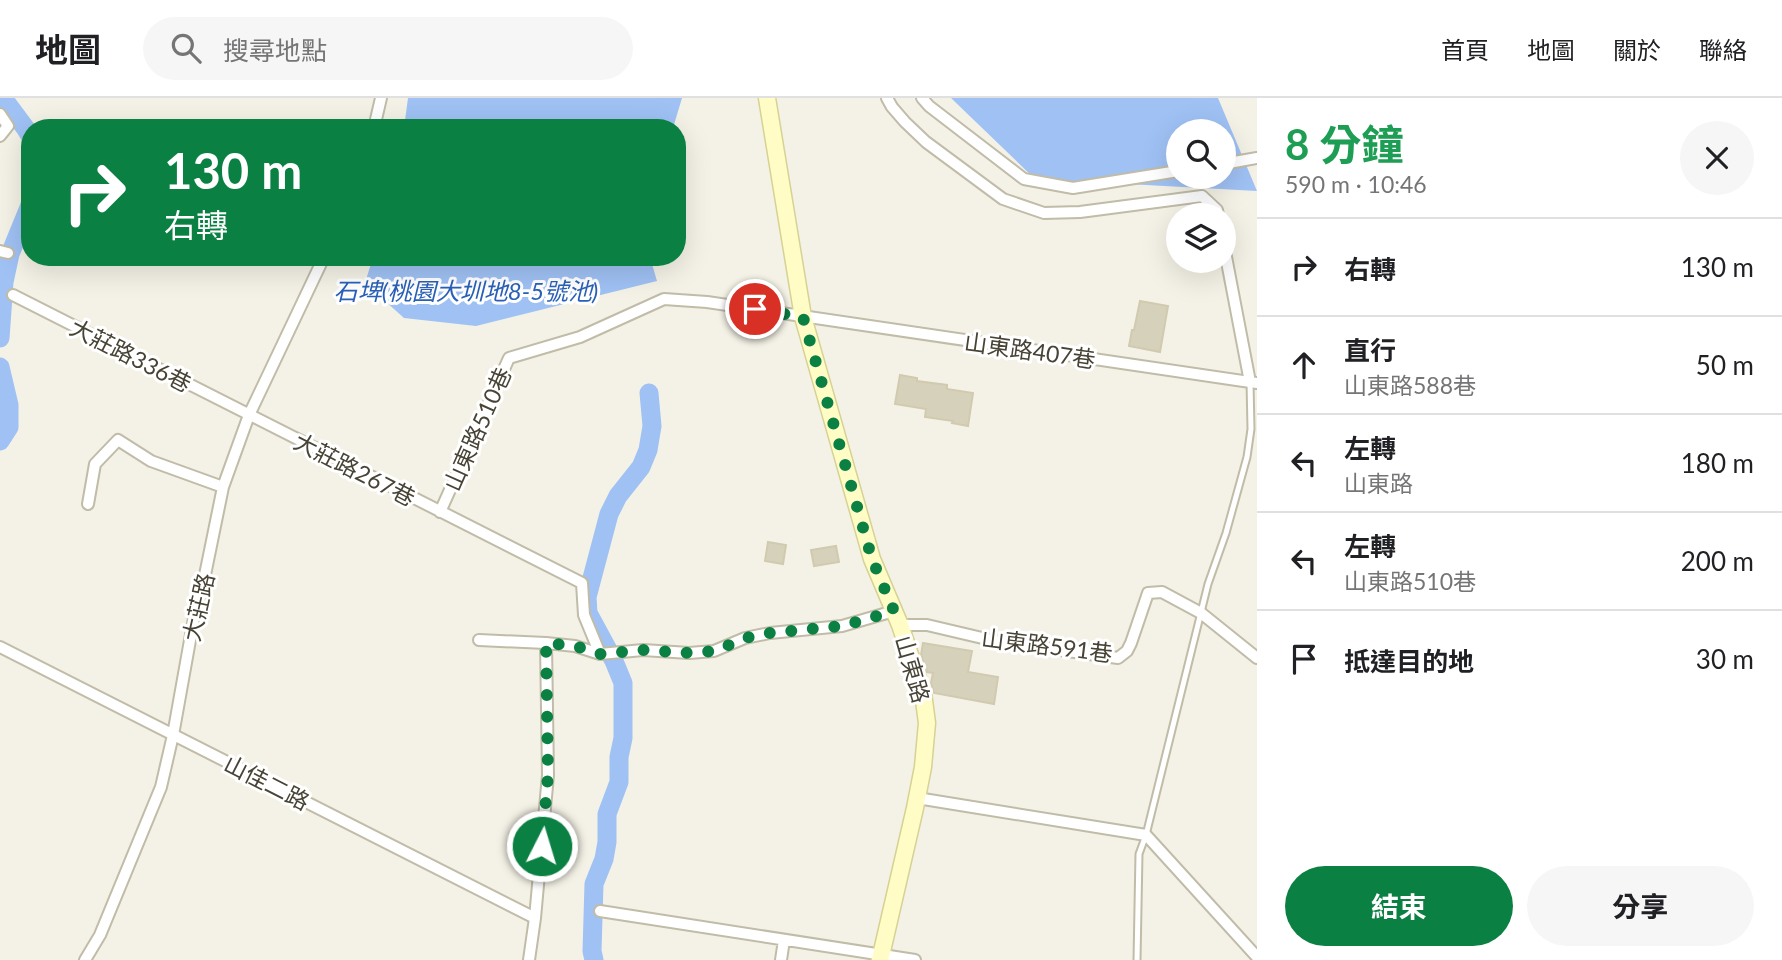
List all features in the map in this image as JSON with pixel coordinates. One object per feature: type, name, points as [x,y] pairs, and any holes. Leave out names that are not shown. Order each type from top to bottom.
[{"type":"street","points":[[376,119],[381,98]]},
{"type":"street","name":"山東路","points":[[767,98],[803,317],[872,559],[897,618],[923,693],[927,723],[917,798],[880,958]]},
{"type":"street","points":[[887,98],[905,122],[926,142],[1003,199],[1033,210],[1044,213],[1080,212],[1202,196],[1210,203]]},
{"type":"street","points":[[922,98],[1024,179],[1073,188],[1166,173]]},
{"type":"street","points":[[0,114],[8,126],[0,136]]},
{"type":"street","points":[[1236,162],[1257,158]]},
{"type":"street","name":"大莊路","points":[[85,960],[100,935],[161,787],[223,487],[249,415],[320,266]]},
{"type":"street","points":[[1230,273],[1253,382]]},
{"type":"street","name":"大莊路336巷","points":[[13,295],[249,415]]},
{"type":"street","name":"山東路510巷","points":[[440,512],[509,358],[580,337],[664,299],[707,302],[803,317]]},
{"type":"street","name":"山東路407巷","points":[[803,317],[1253,382]]},
{"type":"street","name":"大莊路267巷","points":[[249,415],[582,583],[584,615],[600,654]]},
{"type":"street","points":[[88,504],[96,464],[118,440],[151,461],[223,487]]},
{"type":"street","name":"山東路591巷","points":[[897,618],[995,641],[1118,658],[1131,643],[1147,593],[1162,592],[1201,613],[1257,659]]},
{"type":"street","points":[[480,640],[575,646],[600,654],[643,650],[689,653],[715,651],[745,638],[770,633],[897,618]]},
{"type":"street","points":[[529,960],[548,775],[546,643]]},
{"type":"street","name":"山佳二路","points":[[0,647],[535,918]]},
{"type":"street","points":[[917,798],[1146,835],[1257,957]]},
{"type":"street","points":[[600,911],[880,958],[915,960]]},
{"type":"street","points":[[781,960],[784,940]]},
{"type":"lane","points":[[1137,960],[1139,854],[1208,584],[1226,533],[1247,457],[1253,382]]},
{"type":"water","points":[[408,98],[682,98],[676,119],[405,119]]},
{"type":"water","points":[[951,98],[1218,98],[1227,119],[1166,119],[1166,186],[1035,179]]},
{"type":"water","points":[[1236,141],[1257,191],[1220,189],[1236,189]]},
{"type":"water","name":"石埤(桃園大圳地8-5號池)","points":[[370,266],[653,266],[657,281],[476,326],[404,318],[365,283]]},
{"type":"building","points":[[1140,301],[1168,306],[1160,352],[1129,346]]},
{"type":"building","points":[[900,375],[917,378],[917,381],[947,385],[947,389],[973,393],[968,426],[925,417],[926,409],[895,404]]},
{"type":"building","points":[[768,542],[786,545],[783,564],[765,561]]},
{"type":"building","points":[[836,546],[839,562],[814,566],[811,550]]},
{"type":"building","points":[[923,643],[972,651],[968,672],[998,677],[994,704],[934,693],[931,683],[933,673],[927,672],[921,655]]},
{"type":"waterway","points":[[3,98],[21,122]]},
{"type":"waterway","points":[[0,338],[4,282],[10,254],[21,227]]},
{"type":"waterway","points":[[0,367],[9,405],[9,427],[0,441]]},
{"type":"waterway","points":[[594,960],[594,884],[604,859],[607,814],[619,782],[619,757],[623,738],[623,683],[588,613],[587,597],[609,514],[618,496],[641,467],[648,450],[652,426],[649,393]]},
{"type":"route","points":[[542,846],[548,775],[546,643],[575,646],[600,654],[643,650],[689,653],[715,651],[745,638],[842,626],[894,611],[872,559],[803,317],[755,309]]}]
